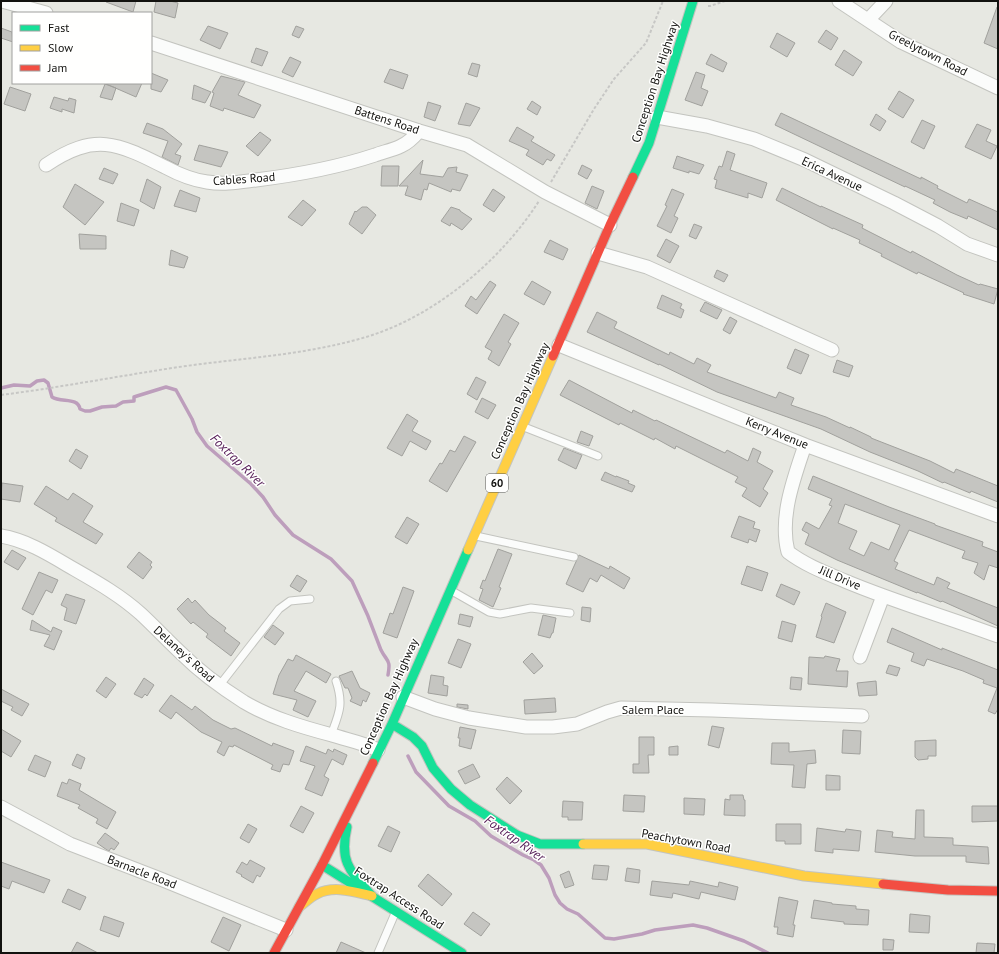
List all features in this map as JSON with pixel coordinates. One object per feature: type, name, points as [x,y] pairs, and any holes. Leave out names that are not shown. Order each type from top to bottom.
[{"type":"main road","name":"Conception Bay Highway","points":[[274,953],[322,865],[392,724],[559,345],[610,225],[650,143],[693,1]]},
{"type":"main road","name":"Peachytown Road","points":[[392,724],[413,736],[422,746],[433,768],[451,789],[470,805],[517,835],[540,844],[648,844],[804,876],[948,890],[998,891]]},
{"type":"main road","points":[[354,802],[344,836],[343,851],[346,864],[372,896]]},
{"type":"main road","name":"Foxtrap Access Road","points":[[322,865],[462,953]]},
{"type":"main road","points":[[299,907],[317,894],[332,889],[345,890],[372,896]]},
{"type":"street","points":[[2,1],[42,12]]},
{"type":"street","name":"Greelytown Road","points":[[839,1],[901,42],[998,88]]},
{"type":"street","points":[[868,20],[886,1]]},
{"type":"street","name":"Battens Road","points":[[152,43],[419,131],[467,145],[545,192],[610,225]]},
{"type":"street","name":"Erica Avenue","points":[[657,117],[713,128],[754,139],[798,157],[894,203],[938,226],[967,244],[998,255]]},
{"type":"street","name":"Cables Road","points":[[46,165],[64,154],[83,146],[110,145],[135,152],[191,179],[228,183],[302,173],[360,160],[400,147],[419,131]]},
{"type":"street","points":[[598,253],[647,267],[832,350]]},
{"type":"street","name":"Kerry Avenue","points":[[559,345],[805,445],[998,516]]},
{"type":"street","name":"Jill Drive","points":[[805,445],[792,486],[786,514],[785,534],[788,552],[805,563],[883,596],[998,636]]},
{"type":"street","name":"Delaney's Road","points":[[1,536],[27,544],[52,555],[90,577],[140,613],[182,655],[219,686],[262,712],[378,750]]},
{"type":"street","points":[[860,657],[883,596]]},
{"type":"street","name":"Salem Place","points":[[403,697],[435,709],[469,718],[526,727],[553,727],[577,724],[607,712],[622,708],[862,716]]},
{"type":"street","name":"Barnacle Road","points":[[1,807],[70,844],[286,930]]},
{"type":"lane","points":[[522,426],[598,456]]},
{"type":"lane","points":[[474,535],[574,557]]},
{"type":"lane","points":[[450,590],[489,612],[500,614],[530,608],[570,613]]},
{"type":"lane","points":[[219,686],[279,609],[290,601],[310,599]]},
{"type":"lane","points":[[330,735],[340,709],[340,694],[336,681]]},
{"type":"lane","points":[[378,953],[396,911]]},
{"type":"path","points":[[1,396],[54,389],[180,367],[266,357],[359,340],[397,326],[427,309],[451,293],[488,263],[504,247],[532,213],[594,109],[614,79],[646,43],[663,1]]},
{"type":"building","points":[[106,1],[136,1],[133,12]]},
{"type":"building","points":[[156,1],[170,1],[178,3],[175,18],[154,12]]},
{"type":"building","points":[[998,7],[998,49],[984,43]]},
{"type":"building","points":[[208,26],[228,33],[220,49],[200,40]]},
{"type":"building","points":[[296,26],[304,29],[299,38],[292,35]]},
{"type":"building","points":[[1,28],[12,32],[12,42],[1,38]]},
{"type":"building","points":[[826,30],[838,38],[831,50],[818,42]]},
{"type":"building","points":[[777,33],[795,43],[787,57],[770,47]]},
{"type":"building","points":[[256,48],[268,52],[262,66],[251,62]]},
{"type":"building","points":[[844,50],[862,62],[853,76],[835,65]]},
{"type":"building","points":[[711,54],[727,63],[723,72],[706,64]]},
{"type":"building","points":[[290,57],[301,62],[293,77],[282,72]]},
{"type":"building","points":[[472,63],[480,65],[477,77],[468,74]]},
{"type":"building","points":[[390,69],[408,75],[403,89],[384,82]]},
{"type":"building","points":[[696,72],[705,75],[701,88],[708,91],[702,106],[685,100]]},
{"type":"building","points":[[152,73],[168,80],[161,92],[151,89]]},
{"type":"building","points":[[221,76],[245,82],[238,95],[261,105],[254,118],[224,108],[223,111],[210,106],[214,93],[212,92]]},
{"type":"building","points":[[105,84],[116,88],[112,100],[100,97]]},
{"type":"building","points":[[106,84],[142,84],[136,97]]},
{"type":"building","points":[[194,85],[211,92],[205,103],[192,99]]},
{"type":"building","points":[[10,87],[31,94],[25,111],[4,104]]},
{"type":"building","points":[[899,91],[914,100],[903,118],[888,109]]},
{"type":"building","points":[[54,97],[68,101],[69,98],[76,100],[74,113],[62,109],[62,112],[50,108]]},
{"type":"building","points":[[532,101],[541,107],[537,115],[527,109]]},
{"type":"building","points":[[428,102],[441,106],[435,121],[424,117]]},
{"type":"building","points":[[466,103],[480,108],[470,126],[458,124]]},
{"type":"building","points":[[781,113],[921,179],[921,177],[938,186],[937,188],[967,203],[969,199],[998,212],[998,230],[968,216],[967,219],[950,212],[933,203],[935,200],[775,125]]},
{"type":"building","points":[[876,114],[886,121],[880,131],[870,125]]},
{"type":"building","points":[[922,120],[935,126],[924,149],[911,142]]},
{"type":"building","points":[[147,123],[163,129],[182,144],[175,154],[181,156],[178,165],[162,157],[168,141],[143,133]]},
{"type":"building","points":[[977,124],[991,130],[986,141],[997,146],[991,159],[965,147]]},
{"type":"building","points":[[517,127],[534,137],[531,141],[555,155],[551,161],[547,159],[543,165],[526,155],[529,150],[509,141]]},
{"type":"building","points":[[260,132],[271,140],[258,156],[246,146]]},
{"type":"building","points":[[199,145],[228,152],[221,167],[194,160]]},
{"type":"building","points":[[727,151],[735,154],[730,170],[767,183],[762,198],[748,193],[748,198],[715,188],[717,180],[714,179],[719,166],[722,167]]},
{"type":"building","points":[[677,156],[704,165],[699,174],[689,171],[689,173],[673,168]]},
{"type":"building","points":[[423,160],[420,174],[443,177],[448,168],[457,167],[456,172],[468,175],[460,191],[452,189],[451,192],[429,183],[427,190],[424,189],[421,200],[405,195],[408,186],[399,186]]},
{"type":"building","points":[[582,165],[592,170],[587,179],[578,174]]},
{"type":"building","points":[[382,166],[399,166],[398,186],[381,186]]},
{"type":"building","points":[[104,168],[118,174],[113,184],[99,179]]},
{"type":"building","points":[[147,179],[161,187],[154,209],[140,201]]},
{"type":"building","points":[[75,184],[104,202],[85,225],[63,207]]},
{"type":"building","points":[[592,186],[604,191],[597,209],[585,203]]},
{"type":"building","points":[[782,188],[863,225],[862,228],[911,253],[912,251],[957,275],[979,285],[998,289],[994,304],[963,294],[964,293],[918,272],[917,274],[859,243],[860,240],[833,229],[776,200]]},
{"type":"building","points":[[493,189],[505,197],[494,212],[483,205]]},
{"type":"building","points":[[672,189],[684,194],[674,216],[678,218],[671,233],[657,226],[667,206],[665,205]]},
{"type":"building","points":[[180,190],[200,198],[196,212],[174,206]]},
{"type":"building","points":[[303,200],[316,210],[302,226],[288,217]]},
{"type":"building","points":[[121,203],[139,210],[134,226],[117,221]]},
{"type":"building","points":[[362,207],[367,207],[376,215],[362,234],[349,224],[355,211],[356,212]]},
{"type":"building","points":[[451,207],[460,210],[472,219],[462,230],[451,223],[450,226],[441,221]]},
{"type":"building","points":[[694,224],[702,227],[696,239],[689,236]]},
{"type":"building","points":[[79,234],[106,236],[106,249],[80,249]]},
{"type":"building","points":[[666,239],[679,246],[670,263],[657,256]]},
{"type":"building","points":[[550,240],[568,249],[563,260],[544,252]]},
{"type":"building","points":[[171,250],[188,257],[184,268],[169,265]]},
{"type":"building","points":[[717,270],[728,275],[724,282],[714,277]]},
{"type":"building","points":[[490,281],[496,285],[477,314],[465,306],[471,296],[476,300]]},
{"type":"building","points":[[532,281],[551,292],[544,305],[524,294]]},
{"type":"building","points":[[662,295],[682,304],[680,308],[684,310],[681,318],[657,308]]},
{"type":"building","points":[[705,302],[722,310],[717,319],[700,311]]},
{"type":"building","points":[[597,312],[617,322],[614,328],[669,355],[670,352],[694,364],[697,358],[711,365],[707,372],[776,398],[779,392],[794,398],[791,405],[850,427],[871,438],[930,461],[954,473],[956,469],[998,486],[998,502],[971,491],[970,493],[944,482],[943,483],[821,429],[717,392],[587,332]]},
{"type":"building","points":[[504,314],[519,323],[508,342],[511,344],[499,366],[488,359],[492,351],[485,347]]},
{"type":"building","points":[[730,317],[737,321],[730,334],[723,330]]},
{"type":"building","points":[[795,349],[809,355],[801,374],[787,368]]},
{"type":"building","points":[[837,360],[853,366],[849,377],[833,372]]},
{"type":"building","points":[[476,377],[486,382],[477,400],[467,394]]},
{"type":"building","points":[[569,380],[632,413],[633,410],[725,453],[727,450],[748,461],[753,448],[761,452],[757,462],[773,471],[763,489],[768,493],[760,507],[742,496],[747,488],[735,482],[738,477],[676,446],[675,449],[655,438],[654,440],[620,423],[619,425],[560,395]]},
{"type":"building","points":[[482,398],[496,405],[488,419],[475,412]]},
{"type":"building","points":[[407,414],[418,421],[412,431],[431,441],[426,450],[410,441],[402,456],[387,448]]},
{"type":"building","points":[[581,431],[593,436],[589,446],[577,442]]},
{"type":"building","points":[[464,436],[476,442],[447,492],[429,481],[440,463],[442,464],[450,450],[455,452]]},
{"type":"building","points":[[564,448],[582,455],[576,469],[558,460]]},
{"type":"building","points":[[76,449],[88,456],[81,469],[69,461]]},
{"type":"building","points":[[605,472],[629,481],[628,483],[635,486],[632,492],[601,480]]},
{"type":"building","points":[[813,476],[935,525],[983,542],[982,546],[998,552],[998,568],[989,565],[984,580],[974,573],[978,563],[962,558],[965,551],[909,530],[894,561],[898,563],[895,569],[934,585],[937,577],[950,583],[947,588],[998,608],[998,626],[942,601],[941,602],[917,593],[837,560],[805,544],[809,534],[802,530],[806,522],[819,529],[832,506],[829,505],[832,499],[808,489]],"holes":[[[845,504],[900,525],[889,550],[871,542],[864,556],[849,549],[857,531],[838,523]]]},
{"type":"building","points":[[2,483],[23,486],[20,502],[1,499]]},
{"type":"building","points":[[46,486],[68,500],[73,493],[93,506],[83,522],[103,534],[96,544],[55,521],[57,518],[34,504]]},
{"type":"building","points":[[739,516],[755,522],[753,528],[760,530],[756,542],[749,539],[748,543],[731,537]]},
{"type":"building","points":[[407,517],[419,524],[407,544],[395,537]]},
{"type":"building","points":[[498,549],[512,554],[493,607],[479,600],[483,589],[480,588],[483,580],[485,581]]},
{"type":"building","points":[[12,550],[26,558],[18,570],[4,562]]},
{"type":"building","points":[[139,552],[152,562],[150,565],[152,567],[143,579],[127,567]]},
{"type":"building","points":[[579,555],[609,569],[610,566],[630,578],[624,589],[601,575],[597,582],[590,578],[583,592],[566,584]]},
{"type":"building","points":[[747,566],[768,573],[762,591],[741,584]]},
{"type":"building","points":[[39,572],[58,580],[52,593],[46,590],[33,615],[22,609]]},
{"type":"building","points":[[297,575],[307,581],[300,592],[290,586]]},
{"type":"building","points":[[781,584],[800,592],[794,605],[776,596]]},
{"type":"building","points":[[403,587],[414,591],[397,638],[383,633],[390,613],[393,614]]},
{"type":"building","points":[[66,594],[85,600],[76,624],[64,620],[67,608],[61,605]]},
{"type":"building","points":[[188,598],[192,603],[195,600],[209,615],[226,628],[224,631],[240,643],[231,656],[206,637],[208,634],[193,622],[191,624],[177,609]]},
{"type":"building","points":[[826,603],[846,612],[834,643],[816,637]]},
{"type":"building","points":[[582,607],[591,608],[590,622],[581,620]]},
{"type":"building","points":[[460,614],[473,617],[470,627],[458,624]]},
{"type":"building","points":[[543,615],[556,618],[553,633],[550,638],[538,635]]},
{"type":"building","points":[[32,620],[51,632],[53,627],[62,631],[54,650],[44,646],[50,635],[30,630]]},
{"type":"building","points":[[782,621],[796,625],[792,642],[778,638]]},
{"type":"building","points":[[273,625],[284,633],[275,645],[264,637]]},
{"type":"building","points":[[892,628],[942,650],[942,648],[998,670],[998,709],[995,714],[988,711],[997,688],[983,683],[984,680],[963,671],[927,659],[924,666],[911,661],[914,653],[887,642]]},
{"type":"building","points":[[458,639],[471,644],[461,668],[448,663]]},
{"type":"building","points":[[532,653],[543,666],[534,674],[523,662]]},
{"type":"building","points":[[296,655],[331,674],[326,683],[306,671],[294,691],[316,701],[308,717],[293,710],[297,700],[273,694],[279,675],[288,659],[293,661]]},
{"type":"building","points":[[825,656],[840,659],[836,671],[848,671],[847,687],[808,684],[809,657],[824,658]]},
{"type":"building","points":[[889,665],[900,668],[897,676],[886,673]]},
{"type":"building","points":[[352,671],[360,688],[370,693],[366,702],[363,700],[361,706],[350,701],[352,698],[348,688],[345,688],[339,676]]},
{"type":"building","points":[[431,675],[444,677],[443,685],[448,686],[447,696],[428,693]]},
{"type":"building","points":[[106,677],[116,684],[106,698],[96,691]]},
{"type":"building","points":[[791,677],[802,678],[801,690],[790,689]]},
{"type":"building","points":[[144,678],[154,685],[147,696],[145,694],[142,698],[134,694]]},
{"type":"building","points":[[876,681],[877,695],[859,696],[857,683]]},
{"type":"building","points":[[1,689],[29,704],[22,716],[11,710],[13,707],[1,701]]},
{"type":"building","points":[[171,695],[192,710],[195,706],[213,720],[231,729],[235,728],[272,746],[273,743],[294,751],[289,765],[283,764],[280,772],[271,769],[273,765],[234,745],[233,747],[229,746],[224,756],[217,752],[222,742],[201,732],[176,712],[171,719],[159,711]]},
{"type":"building","points":[[555,698],[556,712],[525,714],[524,700]]},
{"type":"building","points":[[457,704],[468,705],[468,709],[457,707]]},
{"type":"building","points":[[712,726],[724,728],[719,748],[708,745]]},
{"type":"building","points":[[460,727],[476,730],[471,749],[459,746],[460,738],[458,738]]},
{"type":"building","points":[[1,729],[21,741],[11,757],[1,751]]},
{"type":"building","points":[[843,730],[861,731],[860,754],[842,753]]},
{"type":"building","points":[[639,737],[654,737],[654,755],[648,755],[649,773],[633,773],[633,764],[639,764]]},
{"type":"building","points":[[936,740],[936,756],[928,756],[928,759],[918,760],[915,757],[915,741]]},
{"type":"building","points":[[772,743],[789,743],[789,752],[815,750],[816,763],[807,764],[805,788],[792,787],[794,765],[771,764]]},
{"type":"building","points":[[306,746],[326,754],[328,749],[333,752],[334,749],[347,755],[343,765],[332,759],[324,776],[329,779],[322,796],[305,789],[315,766],[300,761]]},
{"type":"building","points":[[678,746],[678,755],[669,755],[669,747]]},
{"type":"building","points":[[77,754],[85,758],[81,769],[72,765]]},
{"type":"building","points":[[35,755],[51,762],[45,777],[28,770]]},
{"type":"building","points":[[473,764],[480,777],[465,784],[458,771]]},
{"type":"building","points":[[826,775],[840,776],[840,790],[826,790]]},
{"type":"building","points":[[507,777],[522,791],[510,804],[496,789]]},
{"type":"building","points":[[69,779],[81,784],[79,790],[116,812],[107,829],[96,823],[98,819],[78,808],[80,805],[57,796],[62,782],[67,784]]},
{"type":"building","points":[[624,795],[645,796],[644,812],[623,811]]},
{"type":"building","points":[[730,795],[743,795],[745,800],[745,816],[724,815],[725,799],[730,800]]},
{"type":"building","points":[[684,798],[705,799],[704,815],[684,814]]},
{"type":"building","points":[[563,801],[583,802],[582,820],[568,820],[568,817],[562,817]]},
{"type":"building","points":[[301,806],[314,813],[303,833],[290,826]]},
{"type":"building","points":[[972,806],[998,806],[998,821],[972,822]]},
{"type":"building","points":[[916,810],[924,810],[924,837],[953,838],[953,845],[988,847],[989,864],[966,862],[966,856],[915,856],[875,852],[877,830],[893,832],[892,837],[915,839]]},
{"type":"building","points":[[248,824],[257,829],[249,843],[240,838]]},
{"type":"building","points":[[776,824],[801,824],[801,844],[785,844],[785,841],[776,841]]},
{"type":"building","points":[[388,826],[400,832],[391,852],[378,846]]},
{"type":"building","points":[[817,828],[845,832],[846,829],[861,831],[859,851],[833,849],[833,853],[815,851]]},
{"type":"building","points":[[105,833],[119,843],[114,850],[111,848],[109,851],[97,843]]},
{"type":"building","points":[[250,860],[265,868],[260,877],[257,875],[253,883],[236,872],[242,862],[247,865]]},
{"type":"building","points":[[1,862],[50,880],[44,893],[12,881],[9,889],[1,886]]},
{"type":"building","points":[[594,865],[609,866],[607,880],[592,879]]},
{"type":"building","points":[[627,868],[640,870],[639,883],[625,881]]},
{"type":"building","points":[[569,871],[574,885],[565,888],[560,875]]},
{"type":"building","points":[[428,874],[452,894],[442,906],[418,886]]},
{"type":"building","points":[[652,881],[689,885],[690,881],[718,887],[719,882],[738,887],[735,900],[701,892],[699,899],[673,893],[672,898],[650,895]]},
{"type":"building","points":[[68,889],[86,897],[80,910],[62,902]]},
{"type":"building","points":[[779,897],[798,901],[793,925],[795,925],[793,937],[777,934],[778,927],[774,927]]},
{"type":"building","points":[[814,900],[832,904],[856,906],[856,909],[869,910],[868,925],[844,924],[844,922],[811,918]]},
{"type":"building","points":[[473,912],[490,924],[481,936],[464,924]]},
{"type":"building","points":[[910,914],[930,916],[929,933],[909,932]]},
{"type":"building","points":[[104,916],[124,923],[119,937],[100,930]]},
{"type":"building","points":[[223,917],[241,925],[229,951],[211,942]]},
{"type":"building","points":[[883,939],[894,940],[893,950],[883,950]]},
{"type":"building","points":[[77,942],[98,953],[71,953]]},
{"type":"building","points":[[341,942],[366,953],[336,953]]},
{"type":"building","points":[[977,943],[995,944],[994,953],[976,953]]},
{"type":"waterway","name":"Foxtrap River","points":[[1,388],[14,385],[30,386],[37,381],[44,380],[48,383],[52,397],[76,403],[79,405],[80,409],[85,411],[102,407],[116,406],[123,402],[134,401],[134,397],[166,387],[176,390],[192,419],[197,432],[207,446],[251,484],[293,535],[331,559],[352,581],[381,650],[388,661],[388,675]]},
{"type":"waterway","name":"Foxtrap River","points":[[408,756],[416,772],[449,806],[475,821],[491,836],[541,865],[549,878],[555,895],[560,903],[567,909],[578,914],[605,938],[614,939],[655,930],[693,925],[707,928],[744,941],[768,953]]},
{"type":"traffic: fast","points":[[633,177],[649,143],[693,1]]},
{"type":"traffic: fast","points":[[373,763],[392,724],[468,550]]},
{"type":"traffic: fast","points":[[392,724],[413,737],[422,746],[433,768],[451,789],[470,805],[517,835],[540,844],[583,844]]},
{"type":"traffic: fast","points":[[347,827],[344,849],[348,865],[358,880],[372,896]]},
{"type":"traffic: fast","points":[[322,865],[462,953]]},
{"type":"traffic: slow","points":[[468,550],[553,356]]},
{"type":"traffic: slow","points":[[583,844],[647,844],[804,876],[883,884]]},
{"type":"traffic: slow","points":[[299,907],[314,895],[330,890],[344,890],[372,896]]},
{"type":"traffic: jam","points":[[553,356],[610,225],[633,177]]},
{"type":"traffic: jam","points":[[274,953],[322,865],[373,763]]},
{"type":"traffic: jam","points":[[883,884],[948,890],[998,891]]}]
